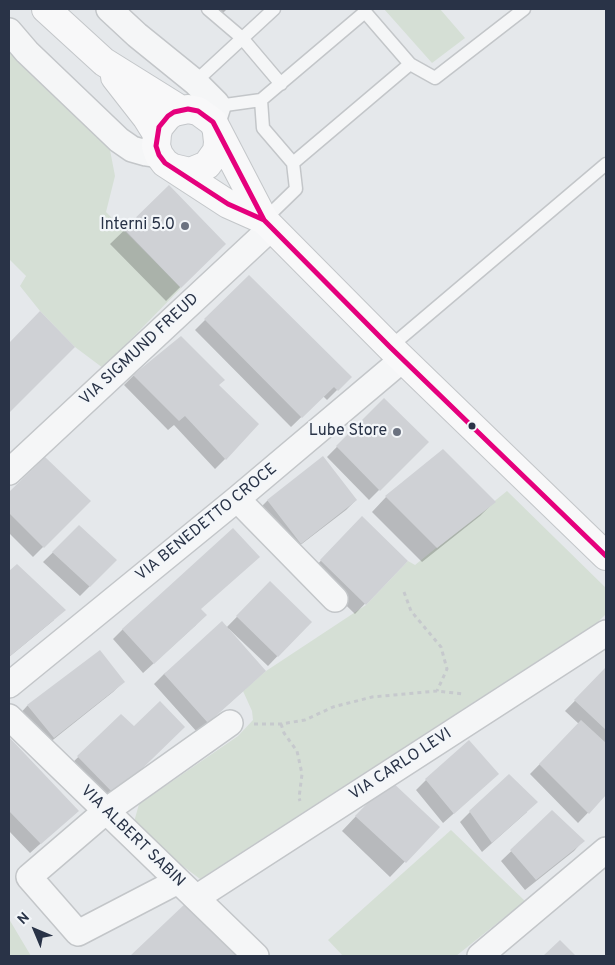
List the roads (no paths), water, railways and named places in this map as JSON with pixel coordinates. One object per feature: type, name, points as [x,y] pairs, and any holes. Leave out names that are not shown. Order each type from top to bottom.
[{"type":"main road","points":[[46,9],[104,62],[147,118],[163,152],[228,204],[268,224]]},
{"type":"main road","points":[[104,62],[185,110]]},
{"type":"main road","points":[[216,121],[217,151],[206,165],[190,172],[163,152],[159,127],[168,116],[185,110],[198,111],[216,121],[268,224],[397,353],[606,556]]},
{"type":"street","points":[[109,9],[194,82],[216,121]]},
{"type":"street","points":[[9,31],[26,52],[119,140],[132,149],[146,153],[163,152]]},
{"type":"street","points":[[137,35],[185,110]]},
{"type":"street","name":"VIA SIGMUND FREUD","points":[[9,472],[268,224]]},
{"type":"street","name":"VIA BENEDETTO CROCE","points":[[9,685],[237,499],[397,353]]},
{"type":"street","points":[[237,499],[335,599]]},
{"type":"street","name":"VIA CARLO LEVI","points":[[196,898],[606,633]]},
{"type":"street","name":"VIA ALBERT SABIN","points":[[9,717],[256,956]]},
{"type":"street","points":[[178,880],[78,932],[29,878],[106,811],[230,723]]},
{"type":"street","points":[[480,956],[606,850]]},
{"type":"lane","points":[[208,9],[242,38],[281,84]]},
{"type":"lane","points":[[194,82],[274,9]]},
{"type":"lane","points":[[216,121],[261,100],[365,12],[410,64],[435,78],[524,9]]},
{"type":"lane","points":[[293,163],[410,64]]},
{"type":"lane","points":[[261,100],[263,128],[293,163],[296,189],[268,224]]},
{"type":"lane","points":[[397,353],[606,164]]},
{"type":"place","name":"Interni 5.0","points":[[185,226]]},
{"type":"place","name":"Lube Store","points":[[397,432]]}]
